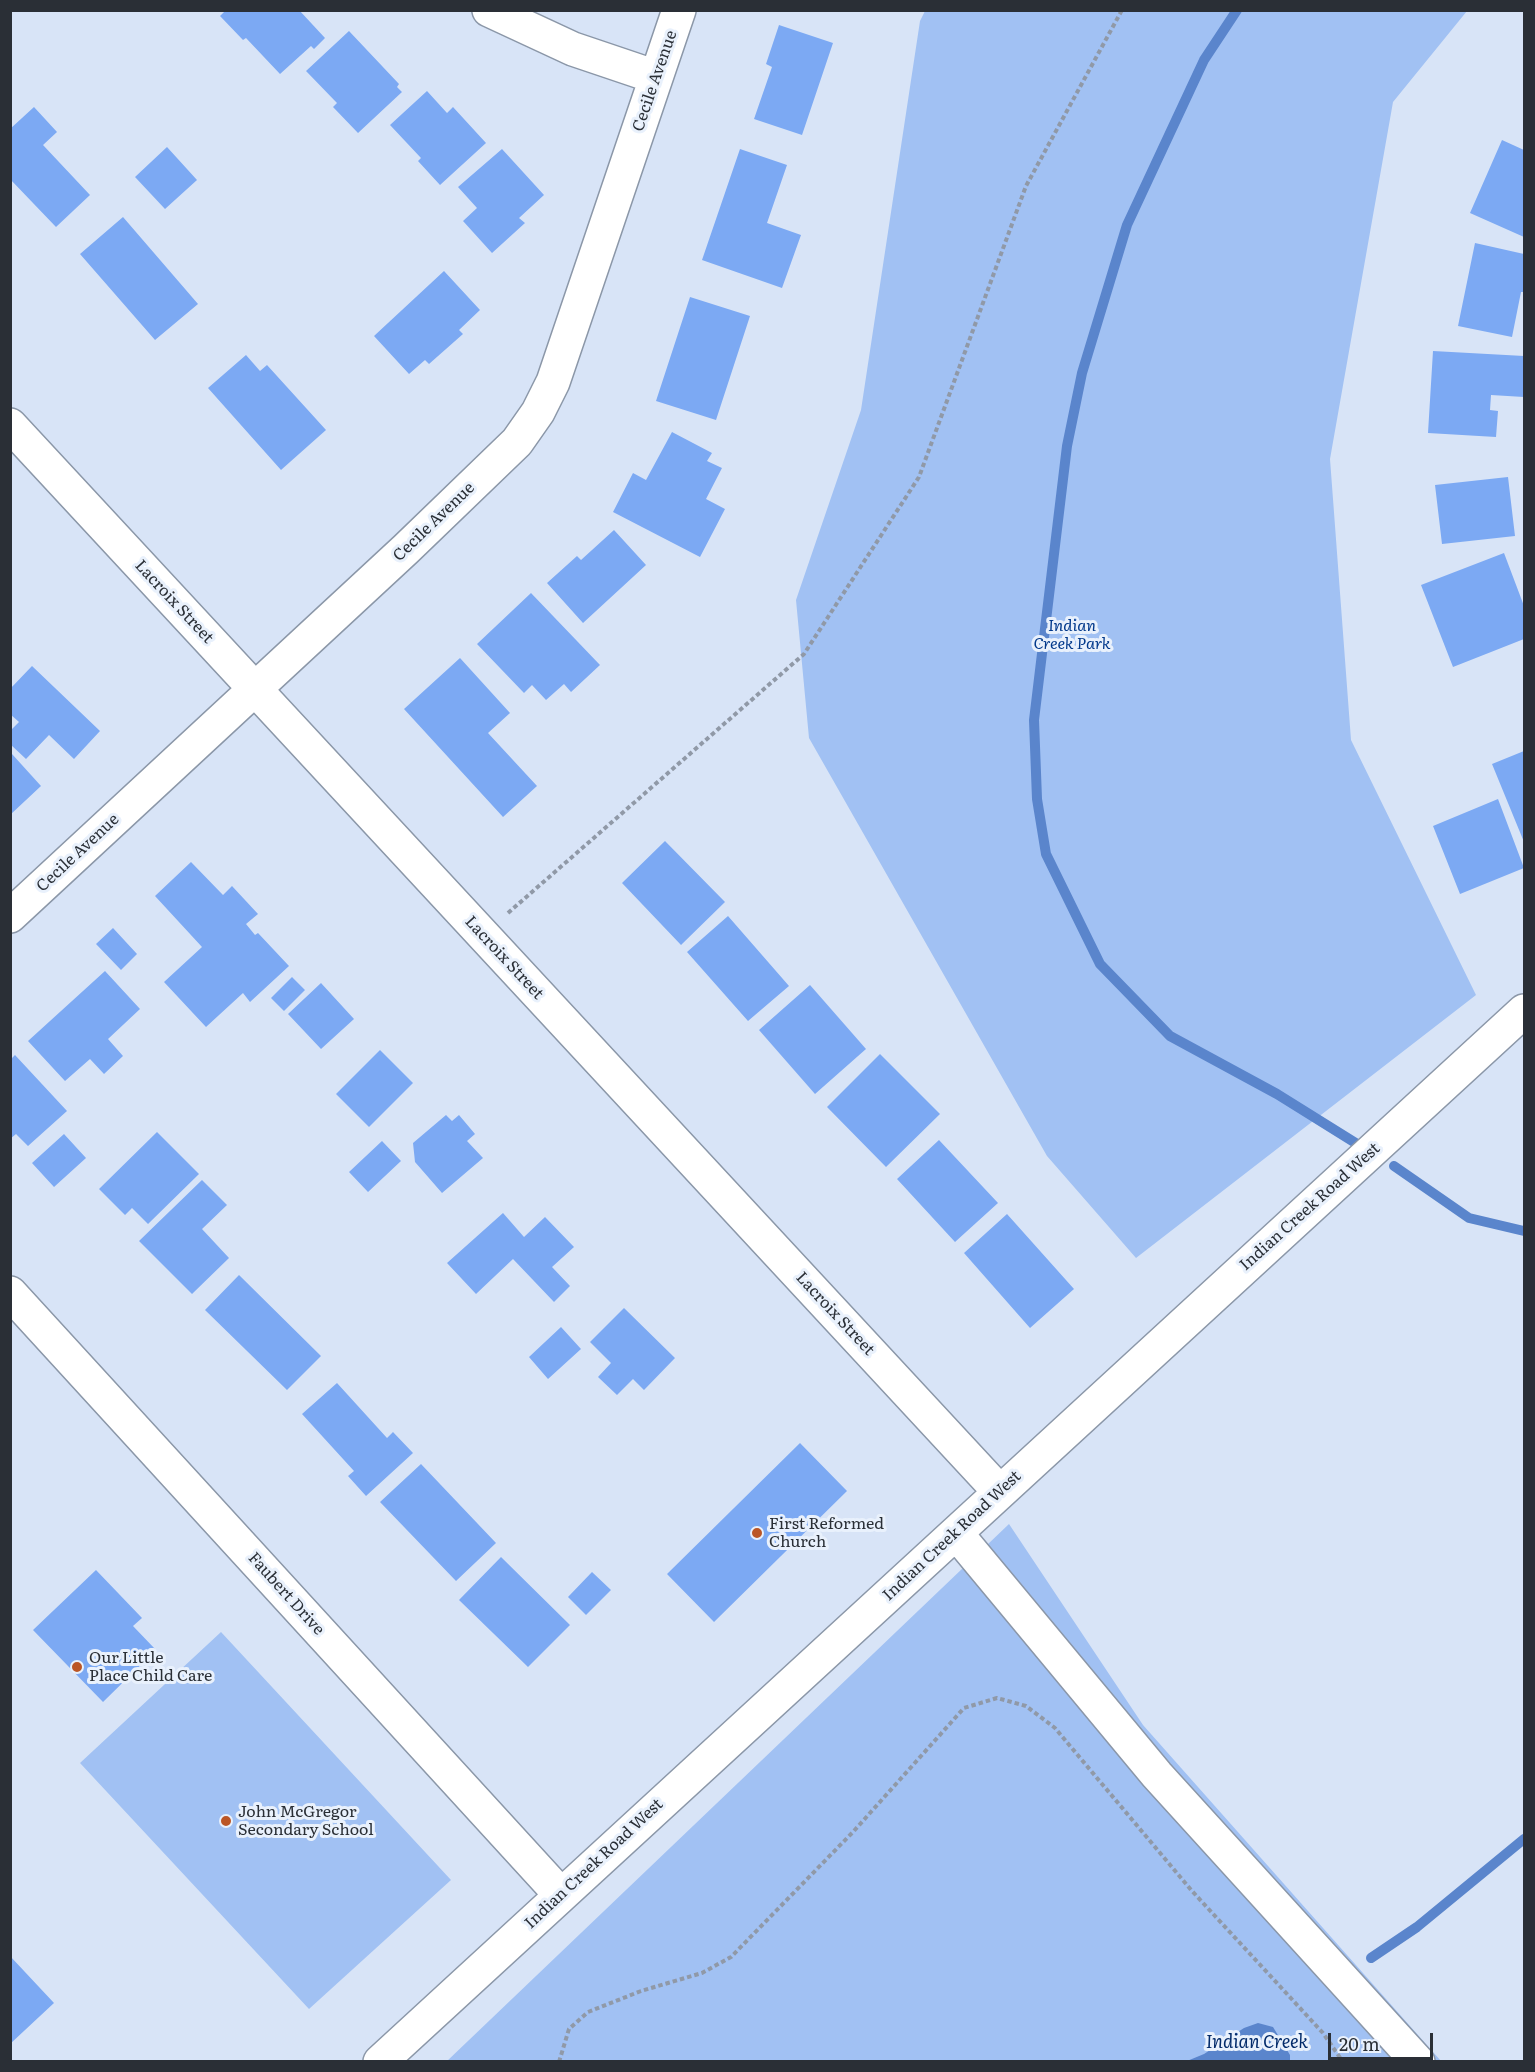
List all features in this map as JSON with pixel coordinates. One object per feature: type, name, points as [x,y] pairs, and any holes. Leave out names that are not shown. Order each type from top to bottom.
[{"type":"street","points":[[489,10],[573,49],[656,77]]},
{"type":"street","name":"Cecile Avenue","points":[[10,916],[517,441],[538,412],[553,382],[680,10]]},
{"type":"street","name":"Lacroix Street","points":[[10,425],[999,1491]]},
{"type":"street","name":"Indian Creek Road West","points":[[380,2061],[1524,1011]]},
{"type":"street","name":"Faubert Drive","points":[[10,1293],[561,1895]]},
{"type":"street","points":[[956,1533],[1157,1775],[1418,2061]]},
{"type":"path","points":[[483,935],[804,654],[919,477],[1026,186],[1122,10]]},
{"type":"path","points":[[559,2061],[569,2029],[588,2012],[632,1994],[702,1973],[731,1957],[853,1832],[964,1708],[997,1698],[1026,1706],[1055,1728],[1192,1891],[1323,2033],[1343,2061]]},
{"type":"green space","name":"Indian Creek Park","points":[[925,11],[1467,11],[1393,102],[1330,459],[1351,740],[1476,995],[1136,1258],[1047,1156],[809,738],[796,600],[861,410],[920,21]]},
{"type":"green space","points":[[1009,1524],[1143,1725],[1441,2061],[446,2062]]},
{"type":"green space","points":[[221,1632],[451,1880],[309,2009],[80,1763]]},
{"type":"water","name":"Indian Creek","points":[[1258,2023],[1273,2027],[1290,2055],[1290,2061],[1187,2061],[1204,2054],[1244,2028]]},
{"type":"building","points":[[226,10],[299,10],[325,38],[314,49],[311,46],[280,74],[246,38],[243,40],[220,16]]},
{"type":"building","points":[[779,25],[833,43],[802,135],[754,119],[772,67],[766,64]]},
{"type":"building","points":[[349,31],[399,84],[397,87],[402,92],[358,133],[333,107],[337,103],[306,71]]},
{"type":"building","points":[[427,91],[447,113],[453,107],[486,143],[440,185],[418,161],[421,158],[390,125]]},
{"type":"building","points":[[34,107],[57,132],[43,145],[90,195],[56,227],[10,179],[10,129]]},
{"type":"building","points":[[1502,140],[1524,150],[1524,237],[1470,213]]},
{"type":"building","points":[[167,147],[197,180],[165,209],[135,177]]},
{"type":"building","points":[[502,149],[544,195],[519,218],[525,223],[492,253],[463,221],[477,208],[458,187]]},
{"type":"building","points":[[740,149],[787,165],[767,223],[801,235],[782,288],[702,260]]},
{"type":"building","points":[[123,217],[198,304],[155,340],[80,254]]},
{"type":"building","points":[[1475,243],[1524,254],[1524,292],[1521,292],[1512,337],[1458,326]]},
{"type":"building","points":[[444,271],[480,310],[459,330],[463,334],[429,364],[425,360],[409,374],[374,336]]},
{"type":"building","points":[[690,297],[750,316],[716,420],[656,401]]},
{"type":"building","points":[[1433,351],[1524,356],[1524,397],[1491,395],[1490,410],[1498,411],[1496,437],[1428,433]]},
{"type":"building","points":[[246,355],[260,371],[267,365],[326,430],[281,470],[208,388]]},
{"type":"building","points":[[672,432],[712,453],[707,461],[722,468],[706,499],[725,509],[700,557],[613,512],[633,473],[646,480]]},
{"type":"building","points":[[1508,477],[1515,536],[1442,544],[1435,485]]},
{"type":"building","points":[[614,530],[646,565],[583,623],[547,583],[577,556],[581,560]]},
{"type":"building","points":[[1504,553],[1524,606],[1524,639],[1453,667],[1421,585]]},
{"type":"building","points":[[531,593],[600,665],[571,692],[564,684],[546,700],[532,685],[524,693],[477,644]]},
{"type":"building","points":[[460,658],[510,713],[488,733],[537,786],[503,817],[404,709]]},
{"type":"building","points":[[32,666],[100,731],[74,759],[49,735],[26,759],[10,744],[10,731],[19,722],[10,714],[10,689]]},
{"type":"building","points":[[1524,751],[1524,842],[1492,764]]},
{"type":"building","points":[[12,754],[41,786],[10,815],[10,756]]},
{"type":"building","points":[[1498,799],[1524,868],[1460,894],[1433,826]]},
{"type":"building","points":[[665,841],[725,902],[681,945],[622,883]]},
{"type":"building","points":[[191,862],[223,895],[232,886],[258,914],[246,924],[255,935],[258,933],[289,966],[250,1002],[243,993],[206,1027],[164,982],[202,947],[155,896]]},
{"type":"building","points":[[728,916],[789,986],[748,1021],[687,952]]},
{"type":"building","points":[[113,928],[137,954],[121,970],[96,944]]},
{"type":"building","points":[[105,971],[140,1009],[108,1039],[123,1056],[104,1074],[90,1059],[65,1081],[28,1041]]},
{"type":"building","points":[[292,977],[305,990],[284,1011],[271,998]]},
{"type":"building","points":[[321,983],[354,1019],[321,1049],[288,1014]]},
{"type":"building","points":[[810,985],[866,1049],[815,1094],[759,1030]]},
{"type":"building","points":[[380,1050],[413,1083],[369,1127],[336,1094]]},
{"type":"building","points":[[880,1054],[940,1114],[886,1167],[827,1107]]},
{"type":"building","points":[[15,1055],[67,1111],[28,1146],[16,1134],[10,1139],[10,1060]]},
{"type":"building","points":[[446,1115],[452,1121],[459,1115],[475,1134],[467,1141],[483,1158],[442,1193],[415,1162],[413,1143]]},
{"type":"building","points":[[157,1132],[199,1174],[148,1224],[132,1208],[125,1215],[99,1189]]},
{"type":"building","points":[[64,1134],[86,1158],[54,1187],[32,1163]]},
{"type":"building","points":[[939,1140],[998,1203],[955,1242],[897,1179]]},
{"type":"building","points":[[382,1141],[401,1161],[368,1192],[349,1172]]},
{"type":"building","points":[[202,1180],[227,1205],[202,1229],[229,1258],[192,1294],[139,1241]]},
{"type":"building","points":[[503,1213],[524,1237],[545,1217],[574,1247],[552,1267],[570,1286],[554,1302],[513,1259],[476,1294],[447,1263]]},
{"type":"building","points":[[1007,1214],[1074,1289],[1030,1328],[964,1253]]},
{"type":"building","points":[[239,1275],[321,1356],[287,1390],[205,1310]]},
{"type":"building","points":[[624,1308],[675,1358],[644,1390],[633,1379],[617,1395],[598,1377],[611,1363],[590,1342]]},
{"type":"building","points":[[561,1327],[581,1349],[548,1379],[529,1357]]},
{"type":"building","points":[[337,1383],[387,1438],[393,1432],[413,1453],[366,1496],[348,1476],[354,1471],[302,1414]]},
{"type":"building","name":"First Reformed Church","points":[[800,1443],[847,1491],[714,1622],[667,1574]]},
{"type":"building","points":[[421,1464],[496,1543],[456,1581],[380,1502]]},
{"type":"building","points":[[501,1557],[570,1625],[528,1667],[459,1600]]},
{"type":"building","points":[[96,1570],[142,1618],[133,1626],[156,1650],[103,1702],[33,1630]]},
{"type":"building","points":[[592,1572],[611,1590],[586,1615],[568,1597]]},
{"type":"building","points":[[10,1956],[54,2003],[10,2044]]},
{"type":"waterway","points":[[1237,10],[1204,60],[1127,225],[1082,373],[1067,446],[1034,720],[1037,799],[1046,854],[1100,964],[1170,1036],[1277,1094],[1362,1147]]},
{"type":"waterway","points":[[1394,1166],[1469,1218],[1524,1231]]},
{"type":"waterway","name":"Indian Creek","points":[[1371,1958],[1417,1927],[1524,1839]]},
{"type":"place","name":"First Reformed Church","points":[[757,1533]]},
{"type":"place","name":"Our Little Place Child Care","points":[[77,1667]]},
{"type":"place","name":"John McGregor Secondary School","points":[[226,1821]]}]
